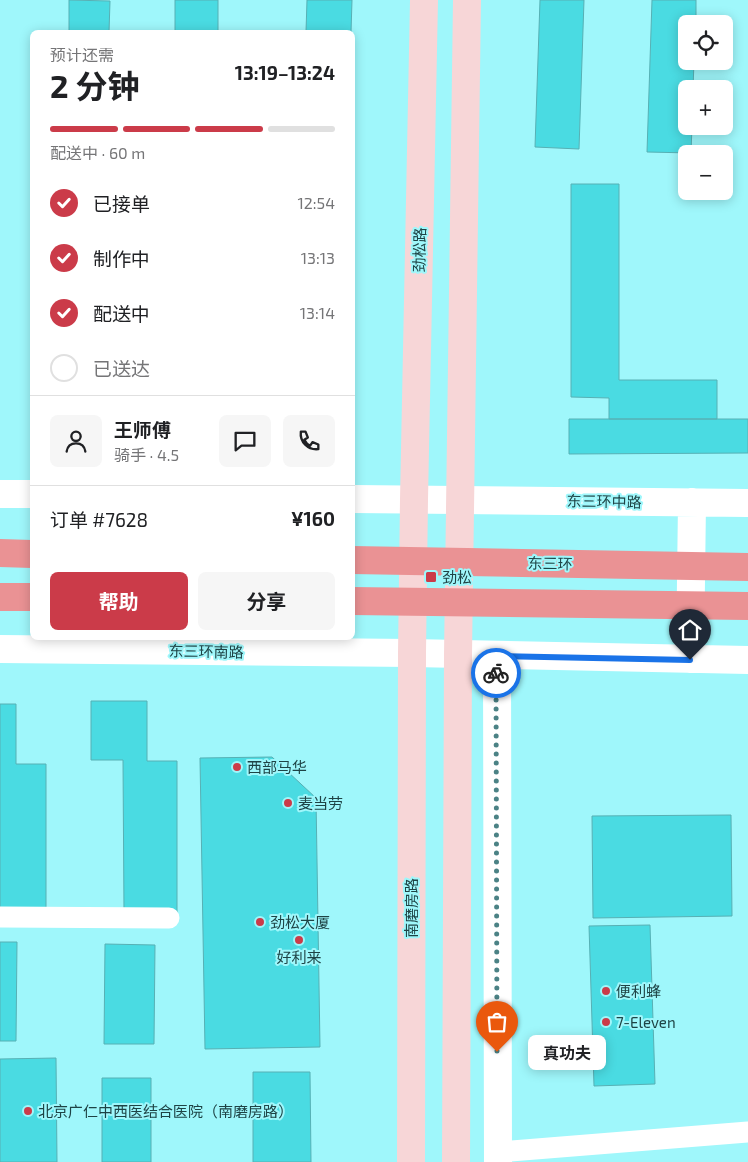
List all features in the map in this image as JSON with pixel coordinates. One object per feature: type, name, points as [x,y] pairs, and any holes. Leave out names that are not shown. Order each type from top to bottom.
[{"type":"highway","points":[[0,553],[30,554]]},
{"type":"highway","name":"东三环","points":[[355,560],[748,567]]},
{"type":"highway","points":[[0,597],[30,597]]},
{"type":"highway","points":[[355,602],[748,606]]},
{"type":"main road","name":"劲松路","points":[[412,653],[424,0]]},
{"type":"main road","points":[[456,1162],[458,655],[467,0]]},
{"type":"main road","name":"南磨房路","points":[[411,1162],[412,653]]},
{"type":"street","points":[[0,494],[30,494]]},
{"type":"street","points":[[355,499],[414,500]]},
{"type":"street","name":"东三环中路","points":[[414,500],[748,503]]},
{"type":"street","points":[[690,660],[692,502]]},
{"type":"street","name":"东三环南路","points":[[0,649],[182,644],[458,655]]},
{"type":"street","points":[[458,655],[748,660]]},
{"type":"street","points":[[496,656],[498,1157],[748,1132]]},
{"type":"street","points":[[0,917],[169,918]]},
{"type":"building","points":[[69,0],[110,1],[109,30],[69,30]]},
{"type":"building","points":[[175,0],[218,0],[218,30],[175,30]]},
{"type":"building","points":[[307,0],[352,0],[351,30],[306,30]]},
{"type":"building","points":[[540,0],[584,0],[579,149],[535,147]]},
{"type":"building","points":[[652,0],[696,0],[696,15],[678,15],[678,70],[694,70],[693,80],[678,80],[678,135],[692,135],[691,145],[678,145],[678,153],[647,152]]},
{"type":"building","points":[[571,184],[619,184],[619,380],[717,380],[717,419],[609,419],[609,398],[571,397]]},
{"type":"building","points":[[569,419],[748,419],[748,453],[569,454]]},
{"type":"building","points":[[91,701],[147,701],[147,761],[177,761],[177,913],[124,913],[123,760],[91,760]]},
{"type":"building","points":[[0,704],[16,704],[16,764],[46,764],[46,916],[0,916]]},
{"type":"building","name":"劲松大厦","points":[[272,757],[316,798],[320,1047],[205,1049],[200,758]]},
{"type":"building","points":[[731,815],[732,916],[593,918],[592,816]]},
{"type":"building","points":[[650,925],[655,1084],[594,1086],[589,926]]},
{"type":"building","points":[[0,942],[17,942],[16,1041],[0,1041]]},
{"type":"building","points":[[105,944],[155,945],[154,1044],[104,1044]]},
{"type":"building","name":"北京广仁中西医结合医院（南磨房路）","points":[[56,1058],[57,1162],[0,1162],[0,1059]]},
{"type":"building","points":[[253,1072],[310,1072],[311,1162],[253,1162]]},
{"type":"building","points":[[102,1078],[151,1078],[151,1162],[102,1162]]},
{"type":"way so far","points":[[496,673],[497,1052]]},
{"type":"place","name":"劲松","points":[[431,577]]},
{"type":"place","name":"西部马华","points":[[237,767]]},
{"type":"place","name":"麦当劳","points":[[288,803]]},
{"type":"place","name":"劲松大厦","points":[[260,922]]},
{"type":"place","name":"好利来","points":[[299,940]]},
{"type":"place","name":"便利蜂","points":[[606,991]]},
{"type":"place","name":"7-Eleven","points":[[606,1022]]},
{"type":"place","name":"真功夫","points":[[497,1052]]},
{"type":"place","name":"北京广仁中西医结合医院（南磨房路）","points":[[28,1111]]},
{"type":"route","points":[[496,673],[496,656],[690,660]]}]
